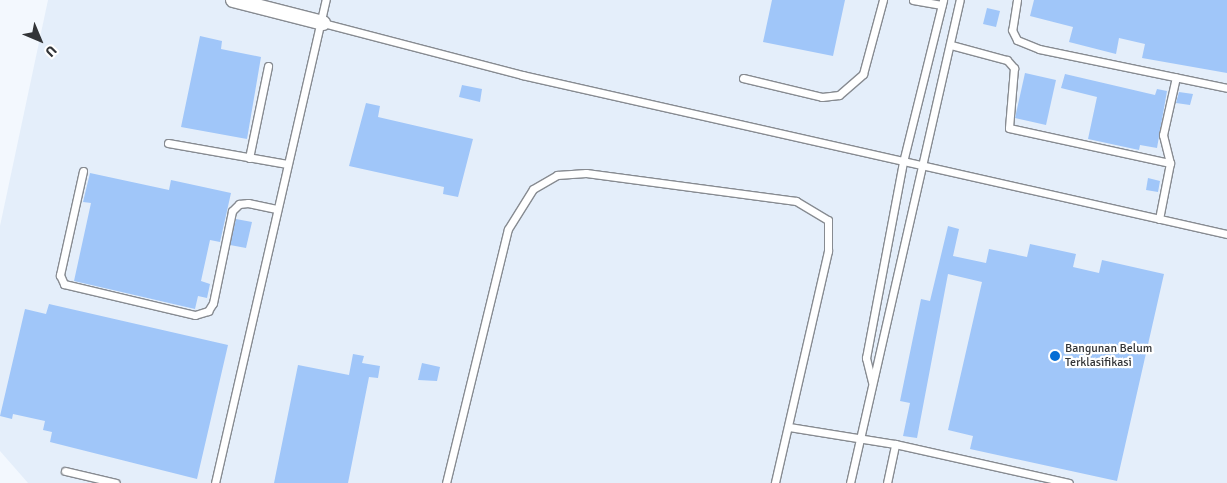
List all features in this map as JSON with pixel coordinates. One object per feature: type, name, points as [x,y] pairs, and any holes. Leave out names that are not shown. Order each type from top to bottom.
[{"type":"street","points":[[233,0],[323,23]]},
{"type":"lane","points":[[214,483],[276,209],[323,23],[326,0]]},
{"type":"lane","points":[[743,78],[822,97],[839,95],[863,74],[883,0]]},
{"type":"lane","points":[[872,382],[866,358],[903,162],[942,3],[912,0]]},
{"type":"lane","points":[[850,483],[872,382],[925,166],[960,0]]},
{"type":"lane","points":[[1017,0],[1012,30],[1017,40],[1039,49],[1227,88]]},
{"type":"lane","points":[[323,23],[522,75],[1227,234]]},
{"type":"lane","points":[[951,45],[1007,60],[1014,68],[1009,128],[1170,163]]},
{"type":"lane","points":[[249,158],[268,66]]},
{"type":"lane","points":[[1159,219],[1170,163],[1163,135],[1176,77]]},
{"type":"lane","points":[[168,143],[287,164]]},
{"type":"lane","points":[[83,171],[60,275],[64,284],[195,315],[208,311],[213,303],[232,211],[239,204],[248,203],[276,209]]},
{"type":"lane","points":[[446,483],[508,230],[533,189],[557,175],[586,172],[796,201],[828,220],[828,251],[775,483]]},
{"type":"lane","points":[[789,427],[895,444],[1069,483]]},
{"type":"lane","points":[[887,483],[895,444]]},
{"type":"lane","points":[[65,471],[116,483]]},
{"type":"shaded area","points":[[48,0],[1227,0],[1227,483],[28,483],[0,451],[0,226]]},
{"type":"building","points":[[772,0],[845,0],[833,56],[763,42]]},
{"type":"building","points":[[1034,0],[1227,0],[1227,73],[1142,58],[1145,44],[1119,38],[1116,54],[1069,42],[1073,27],[1030,16]]},
{"type":"building","points":[[987,8],[1000,11],[996,27],[983,24]]},
{"type":"building","points":[[200,36],[222,41],[221,49],[261,57],[247,139],[181,127]]},
{"type":"building","points":[[1025,73],[1056,80],[1046,125],[1015,118]]},
{"type":"building","points":[[1065,74],[1155,95],[1157,89],[1167,91],[1157,148],[1140,145],[1139,150],[1088,139],[1097,97],[1061,88]]},
{"type":"building","points":[[462,85],[482,89],[480,102],[459,97]]},
{"type":"building","points":[[1179,92],[1193,94],[1190,105],[1176,103]]},
{"type":"building","points":[[366,103],[380,106],[378,117],[473,139],[458,197],[443,194],[444,187],[349,166]]},
{"type":"building","points":[[90,173],[169,190],[171,180],[231,193],[220,242],[210,240],[201,281],[210,284],[207,298],[198,296],[195,309],[74,281],[91,203],[83,202]]},
{"type":"building","points":[[1148,178],[1160,181],[1158,192],[1146,190]]},
{"type":"building","points":[[236,219],[252,222],[246,248],[230,245]]},
{"type":"building","name":"Bangunan Belum Terklasifikasi","points":[[948,226],[959,229],[953,256],[986,263],[989,249],[1027,257],[1030,244],[1076,254],[1073,267],[1099,273],[1102,260],[1164,274],[1117,481],[970,449],[973,436],[948,430],[982,282],[948,274],[917,438],[903,436],[910,403],[900,401],[921,299],[930,301]]},
{"type":"building","points":[[49,304],[228,345],[197,479],[50,442],[52,432],[43,430],[45,421],[13,414],[12,419],[0,416],[25,309],[46,314]]},
{"type":"building","points":[[353,354],[364,356],[362,363],[380,366],[378,378],[369,377],[348,483],[274,483],[298,365],[349,375]]},
{"type":"building","points":[[422,363],[440,367],[437,381],[418,380]]},
{"type":"place","name":"Bangunan Belum Terklasifikasi","points":[[1055,356]]}]
